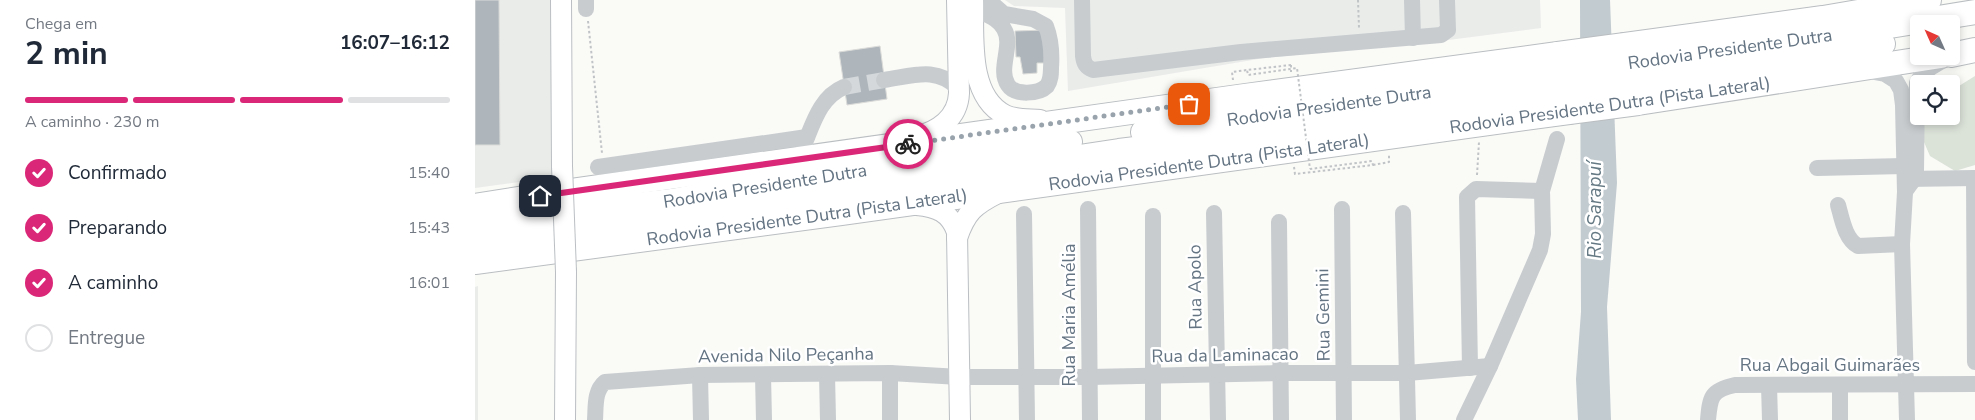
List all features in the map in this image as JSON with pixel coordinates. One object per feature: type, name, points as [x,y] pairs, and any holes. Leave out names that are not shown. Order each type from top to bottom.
[{"type":"highway","name":"Rodovia Presidente Dutra (Pista Lateral)","points":[[1632,74],[1823,18],[1929,0]]},
{"type":"highway","name":"Rodovia Presidente Dutra","points":[[1632,74],[1760,47],[1975,12]]},
{"type":"highway","points":[[1960,44],[1975,28]]},
{"type":"highway","name":"Rodovia Presidente Dutra","points":[[475,224],[672,201],[760,185],[1632,74],[1822,55],[1910,40]]},
{"type":"highway","name":"Rodovia Presidente Dutra (Pista Lateral)","points":[[475,262],[1004,190],[1565,83],[1632,74],[1856,68],[1910,58]]},
{"type":"highway","name":"Rodovia Presidente Dutra (Pista Lateral)","points":[[475,206],[1060,122],[1565,83]]},
{"type":"highway","name":"Rodovia Presidente Dutra","points":[[475,244],[790,201],[1119,151],[1337,125],[1565,83]]},
{"type":"main road","points":[[561,0],[562,166],[566,272],[565,420]]},
{"type":"main road","points":[[874,148],[926,134],[942,126],[956,107],[959,99],[958,88],[973,2]]},
{"type":"main road","points":[[973,2],[978,82],[987,99],[1004,114],[1015,118],[1060,122]]},
{"type":"main road","points":[[958,88],[985,111],[997,115],[1004,114]]},
{"type":"main road","points":[[957,238],[969,212],[979,203],[1004,190]]},
{"type":"main road","points":[[907,204],[934,207],[945,213],[953,222],[957,238],[960,420]]},
{"type":"street","points":[[1082,0],[1084,63],[1093,70],[1241,52],[1441,35],[1448,30],[1447,0]]},
{"type":"street","points":[[1412,0],[1413,38]]},
{"type":"street","points":[[1880,8],[1908,0]]},
{"type":"street","points":[[973,2],[1012,17],[1033,19],[1046,26],[1050,39],[1051,76],[1046,86],[1031,92],[1021,92],[1013,90],[1008,86],[1004,69],[1007,34],[998,22],[973,2]]},
{"type":"street","points":[[1907,179],[1916,164],[1917,83],[1920,76],[1934,65]]},
{"type":"street","points":[[1856,68],[1885,74],[1892,78],[1899,84],[1903,105],[1907,179],[1902,244],[1907,420]]},
{"type":"street","points":[[885,80],[934,74],[947,78],[958,88]]},
{"type":"street","points":[[797,159],[827,98],[844,87]]},
{"type":"street","points":[[600,166],[807,137]]},
{"type":"street","points":[[1464,420],[1490,366],[1539,250],[1543,234],[1542,191],[1557,139]]},
{"type":"street","points":[[1817,168],[1907,179],[1975,178],[1975,362]]},
{"type":"street","points":[[1470,368],[1466,203],[1471,193],[1476,189],[1542,191]]},
{"type":"street","points":[[1838,205],[1849,239],[1853,244],[1858,246],[1902,244]]},
{"type":"street","name":"Rua Maria Amélia","points":[[1088,209],[1090,420]]},
{"type":"street","name":"Rua Gemini","points":[[1342,209],[1344,420]]},
{"type":"street","name":"Rua Apolo","points":[[1214,213],[1218,420]]},
{"type":"street","points":[[1024,214],[1027,420]]},
{"type":"street","points":[[1403,214],[1408,420]]},
{"type":"street","points":[[1153,216],[1153,420]]},
{"type":"street","points":[[1279,222],[1281,420]]},
{"type":"street","name":"Rua da Laminacao","points":[[960,377],[1407,373],[1490,366]]},
{"type":"street","points":[[890,373],[890,420]]},
{"type":"street","name":"Avenida Nilo Peçanha","points":[[595,420],[599,387],[605,382],[701,375],[763,376],[890,373],[960,377]]},
{"type":"street","points":[[827,374],[828,420]]},
{"type":"street","points":[[701,375],[701,420]]},
{"type":"street","points":[[763,376],[764,420]]},
{"type":"street","name":"Rua Abgail Guimarães","points":[[1708,420],[1713,394],[1721,388],[1735,385],[1975,384]]},
{"type":"street","points":[[1769,385],[1770,420]]},
{"type":"street","points":[[1839,386],[1840,420]]},
{"type":"path","points":[[1358,0],[1360,42]]},
{"type":"path","points":[[586,4],[600,166]]},
{"type":"path","points":[[1233,85],[1232,72],[1247,70],[1291,65],[1292,78],[1302,76]]},
{"type":"path","points":[[1247,70],[1248,75],[1297,68],[1310,169],[1373,161],[1373,165]]},
{"type":"path","points":[[1476,189],[1479,139]]},
{"type":"path","points":[[1294,167],[1295,174],[1389,162]]},
{"type":"shaded area","points":[[475,0],[552,0],[555,177],[475,188]]},
{"type":"shaded area","points":[[1005,0],[1540,0],[1541,28],[1425,43],[1264,58],[1068,91],[1065,8],[1014,6]]},
{"type":"shaded area","points":[[1975,76],[1975,165],[1955,171],[1930,156],[1924,142],[1921,127],[1922,125],[1960,125],[1960,85]]},
{"type":"shaded area","points":[[478,286],[478,420],[475,420],[475,287]]},
{"type":"water","name":"Rio Sarapuí","points":[[1580,0],[1610,0],[1617,183],[1607,307],[1611,420],[1578,420],[1576,379],[1581,312]]},
{"type":"building","points":[[475,0],[499,0],[500,145],[475,145]]},
{"type":"building","points":[[1045,30],[1045,63],[1037,63],[1037,73],[1023,74],[1020,57],[1016,57],[1015,31]]},
{"type":"building","points":[[880,46],[887,99],[847,105],[839,52]]},
{"type":"tunnel","points":[[844,87],[884,80]]},
{"type":"way so far","points":[[908,144],[1189,104]]},
{"type":"route","points":[[540,196],[908,144]]}]
